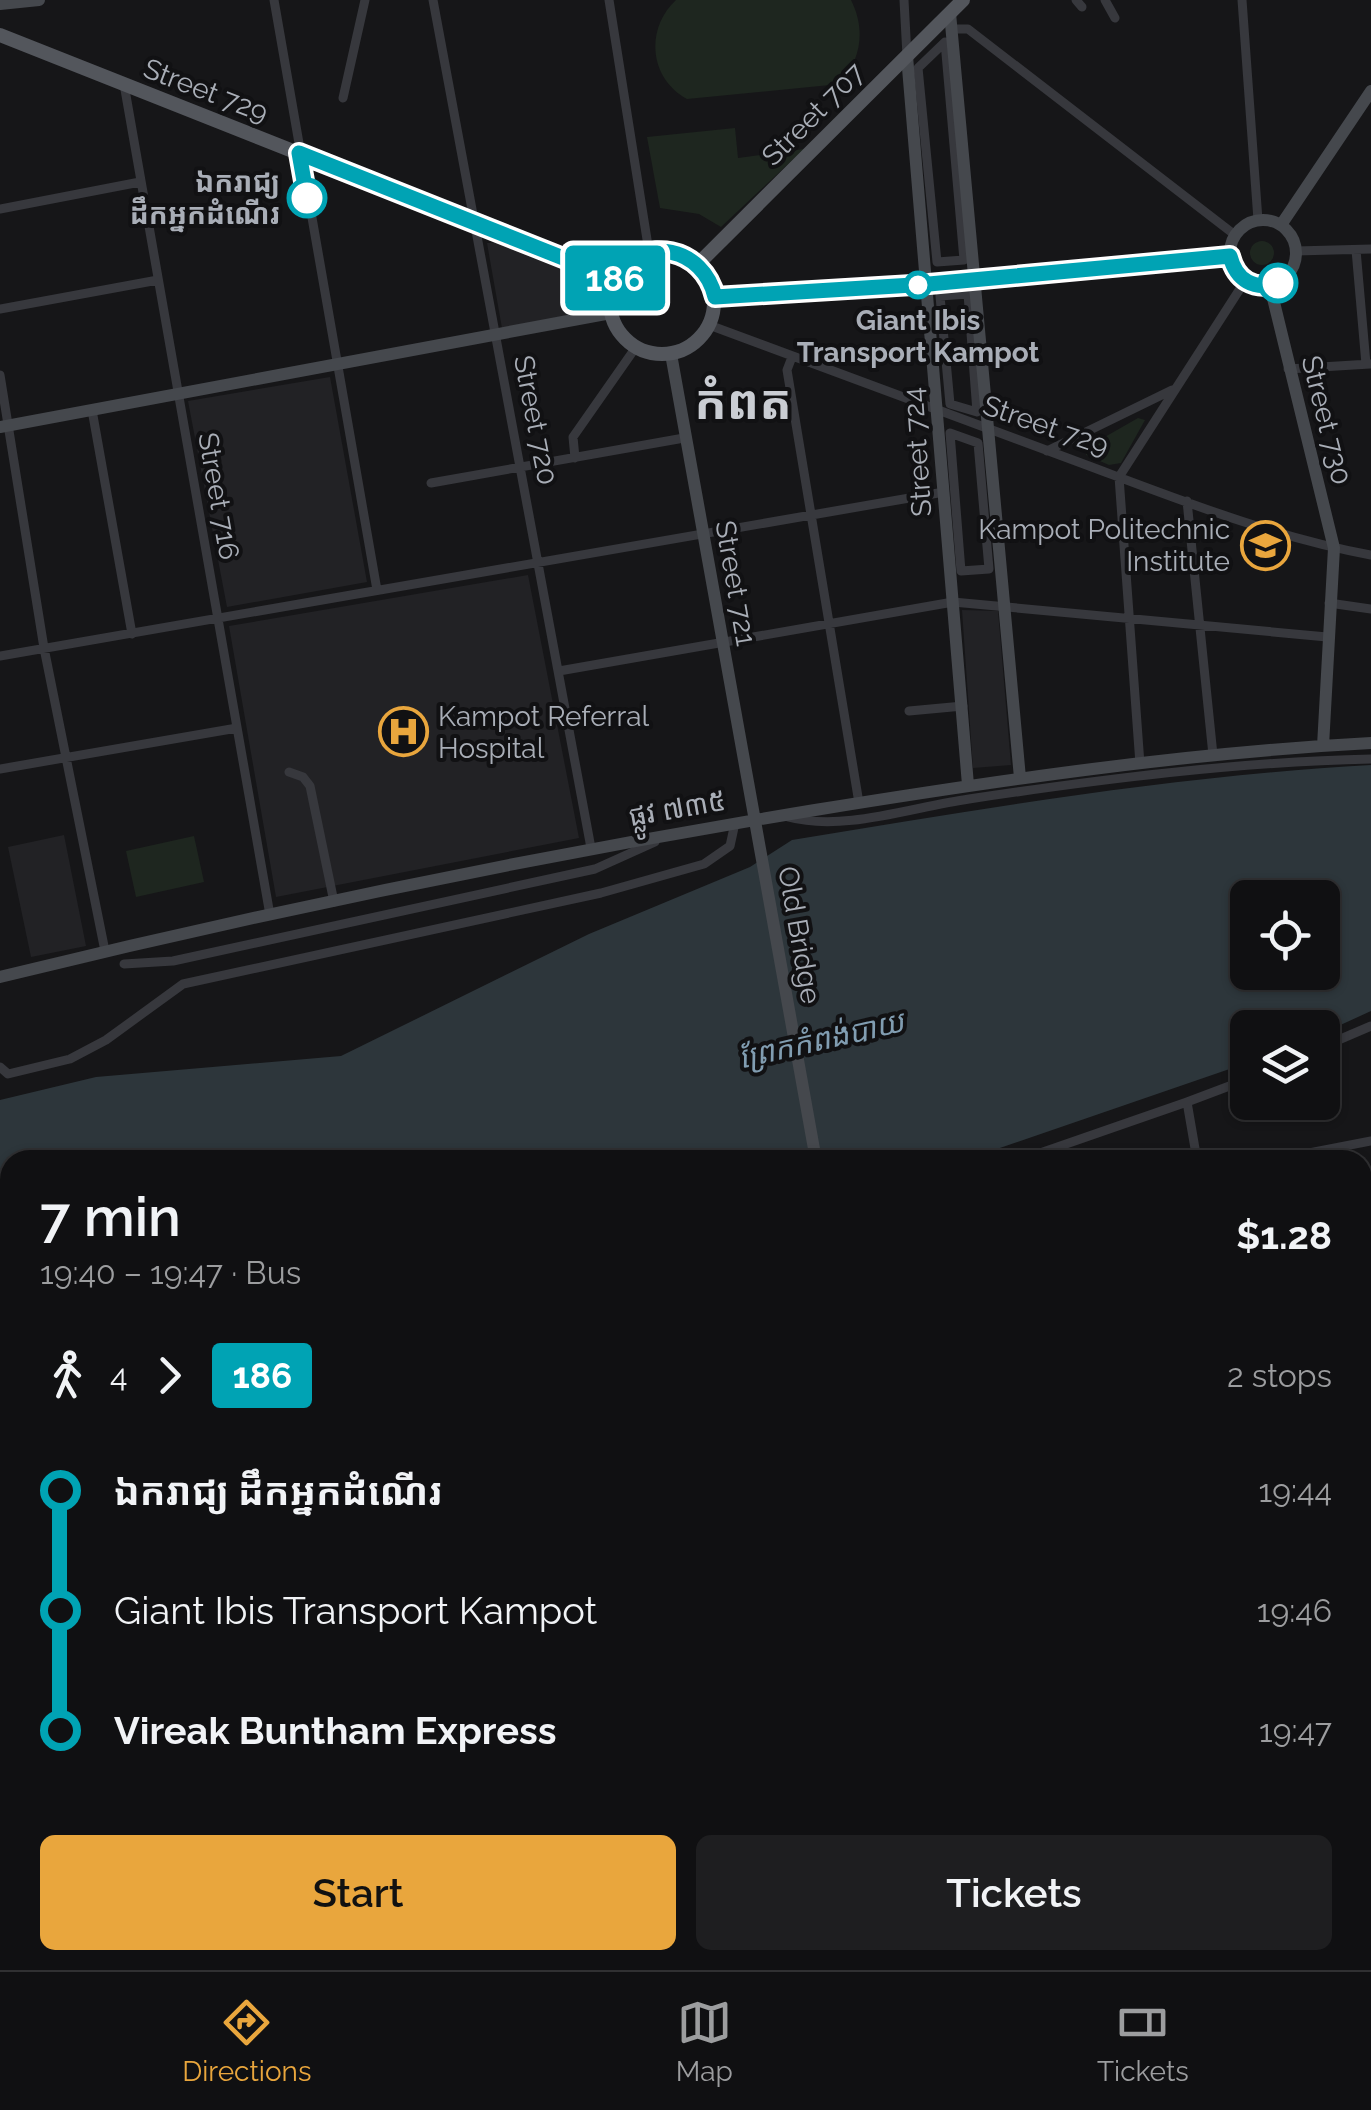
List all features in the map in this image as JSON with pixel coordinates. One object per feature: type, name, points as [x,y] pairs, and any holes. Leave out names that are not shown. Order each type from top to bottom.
[{"type":"main road","name":"Street 707","points":[[698,264],[907,56],[950,6],[964,0]]},
{"type":"main road","name":"Street 729","points":[[0,36],[616,279]]},
{"type":"main road","points":[[649,252],[678,252],[698,264],[715,297],[709,325],[697,341],[671,354],[636,347],[624,337],[611,313],[616,279],[630,262],[649,252]]},
{"type":"street","points":[[0,4],[39,0]]},
{"type":"street","points":[[274,0],[377,590]]},
{"type":"street","points":[[343,98],[365,0]]},
{"type":"street","name":"Street 720","points":[[433,0],[591,848]]},
{"type":"street","points":[[608,0],[649,252]]},
{"type":"street","points":[[904,0],[907,56]]},
{"type":"street","points":[[1106,0],[1115,18]]},
{"type":"street","points":[[1242,0],[1258,220]]},
{"type":"street","points":[[950,6],[1020,778]]},
{"type":"street","points":[[953,29],[968,29],[1235,234]]},
{"type":"street","points":[[945,42],[964,260],[937,262],[918,68],[945,42]]},
{"type":"street","name":"Street 724","points":[[907,56],[945,410],[944,492],[968,785]]},
{"type":"street","name":"Street 716","points":[[124,84],[270,915]]},
{"type":"street","points":[[1281,225],[1371,91]]},
{"type":"street","points":[[0,209],[140,182]]},
{"type":"street","points":[[1258,220],[1281,225],[1291,235],[1296,251],[1289,274],[1270,286],[1245,281],[1230,256],[1235,234],[1258,220]]},
{"type":"street","points":[[1296,251],[1371,249]]},
{"type":"street","points":[[1288,369],[1369,364],[1356,250]]},
{"type":"street","points":[[715,297],[929,284],[1230,256]]},
{"type":"street","points":[[0,309],[158,280]]},
{"type":"street","points":[[1140,764],[1119,477],[1245,281]]},
{"type":"street","name":"Street 730","points":[[1270,286],[1334,548],[1323,746]]},
{"type":"street","points":[[968,294],[977,412],[945,410],[940,296],[968,294]]},
{"type":"street","points":[[4,427],[611,313]]},
{"type":"street","name":"Street 729","points":[[709,325],[945,410],[990,432],[1187,501],[1334,548],[1371,555]]},
{"type":"street","points":[[575,458],[573,437],[636,347]]},
{"type":"street","name":"Street 721","points":[[671,354],[756,838]]},
{"type":"street","points":[[792,357],[788,370],[860,803]]},
{"type":"street","points":[[0,375],[4,427],[104,951]]},
{"type":"street","points":[[1046,451],[1174,389]]},
{"type":"street","points":[[92,410],[132,634]]},
{"type":"street","points":[[950,434],[978,443],[989,569],[961,571],[950,434]]},
{"type":"street","points":[[431,483],[684,438]]},
{"type":"street","points":[[0,656],[944,492]]},
{"type":"street","points":[[1187,501],[1213,755]]},
{"type":"street","points":[[559,671],[953,602],[1327,637]]},
{"type":"street","points":[[1329,603],[1371,609]]},
{"type":"street","points":[[909,711],[963,706]]},
{"type":"street","points":[[0,769],[236,728]]},
{"type":"street","name":"ផ្លូវ ៧៣៥","points":[[0,976],[591,848],[753,820],[1020,778],[1213,755],[1371,744]]},
{"type":"street","points":[[781,816],[814,824],[970,798],[1248,765],[1371,759]]},
{"type":"street","points":[[290,772],[310,786],[334,902]]},
{"type":"street","points":[[0,1066],[8,1074],[70,1059],[106,1040],[183,984],[601,893],[704,864],[730,846],[735,824]]},
{"type":"street","points":[[124,964],[172,961],[595,868],[668,835]]},
{"type":"street","name":"Old Bridge","points":[[756,838],[814,1150]]},
{"type":"street","points":[[1340,1039],[1371,1026]]},
{"type":"street","points":[[1049,1150],[1230,1086]]},
{"type":"street","points":[[1187,1102],[1195,1150]]},
{"type":"street","points":[[1325,1150],[1371,1141]]},
{"type":"shaded area","points":[[676,0],[851,0],[859,22],[857,54],[840,84],[687,99],[665,79],[656,52],[659,25]]},
{"type":"shaded area","points":[[735,128],[738,158],[804,149],[721,227],[699,214],[660,208],[647,137]]},
{"type":"shaded area","points":[[1262,241],[1274,253],[1262,265],[1250,253]]},
{"type":"shaded area","points":[[504,242],[592,279],[597,310],[502,328],[487,243]]},
{"type":"shaded area","points":[[330,377],[367,582],[227,607],[188,401]]},
{"type":"shaded area","points":[[1138,418],[1145,420],[1121,463],[1109,465],[1086,455],[1089,446]]},
{"type":"shaded area","name":"Kampot Referral Hospital","points":[[528,575],[579,838],[276,897],[229,626]]},
{"type":"shaded area","points":[[962,610],[998,611],[1011,765],[973,768]]},
{"type":"shaded area","points":[[64,835],[86,946],[31,957],[8,847]]},
{"type":"shaded area","points":[[194,836],[204,882],[136,897],[126,851]]},
{"type":"water","name":"ព្រែកកំពង់បាយ","points":[[1371,765],[1371,1011],[1340,1025],[1340,1010],[1230,1010],[1230,1069],[994,1150],[0,1150],[0,1100],[96,1077],[341,1056],[589,934],[750,867],[792,840],[1080,795],[1225,777]]},
{"type":"bus line","name":"186","points":[[307,198],[299,153],[616,279],[640,255],[663,250],[678,252],[698,264],[715,297],[929,284],[1230,256],[1238,276],[1246,282],[1263,286],[1278,283]]},
{"type":"place","name":"ឯករាជ្យ ដឹកអ្នកដំណើរ","points":[[307,198]]},
{"type":"place","name":"Giant Ibis Transport Kampot","points":[[918,285]]},
{"type":"place","name":"Kampot Politechnic Institute","points":[[1265,545]]},
{"type":"place","name":"Kampot Referral Hospital","points":[[403,732]]},
{"type":"district","name":"កំពត","points":[[743,402]]}]
